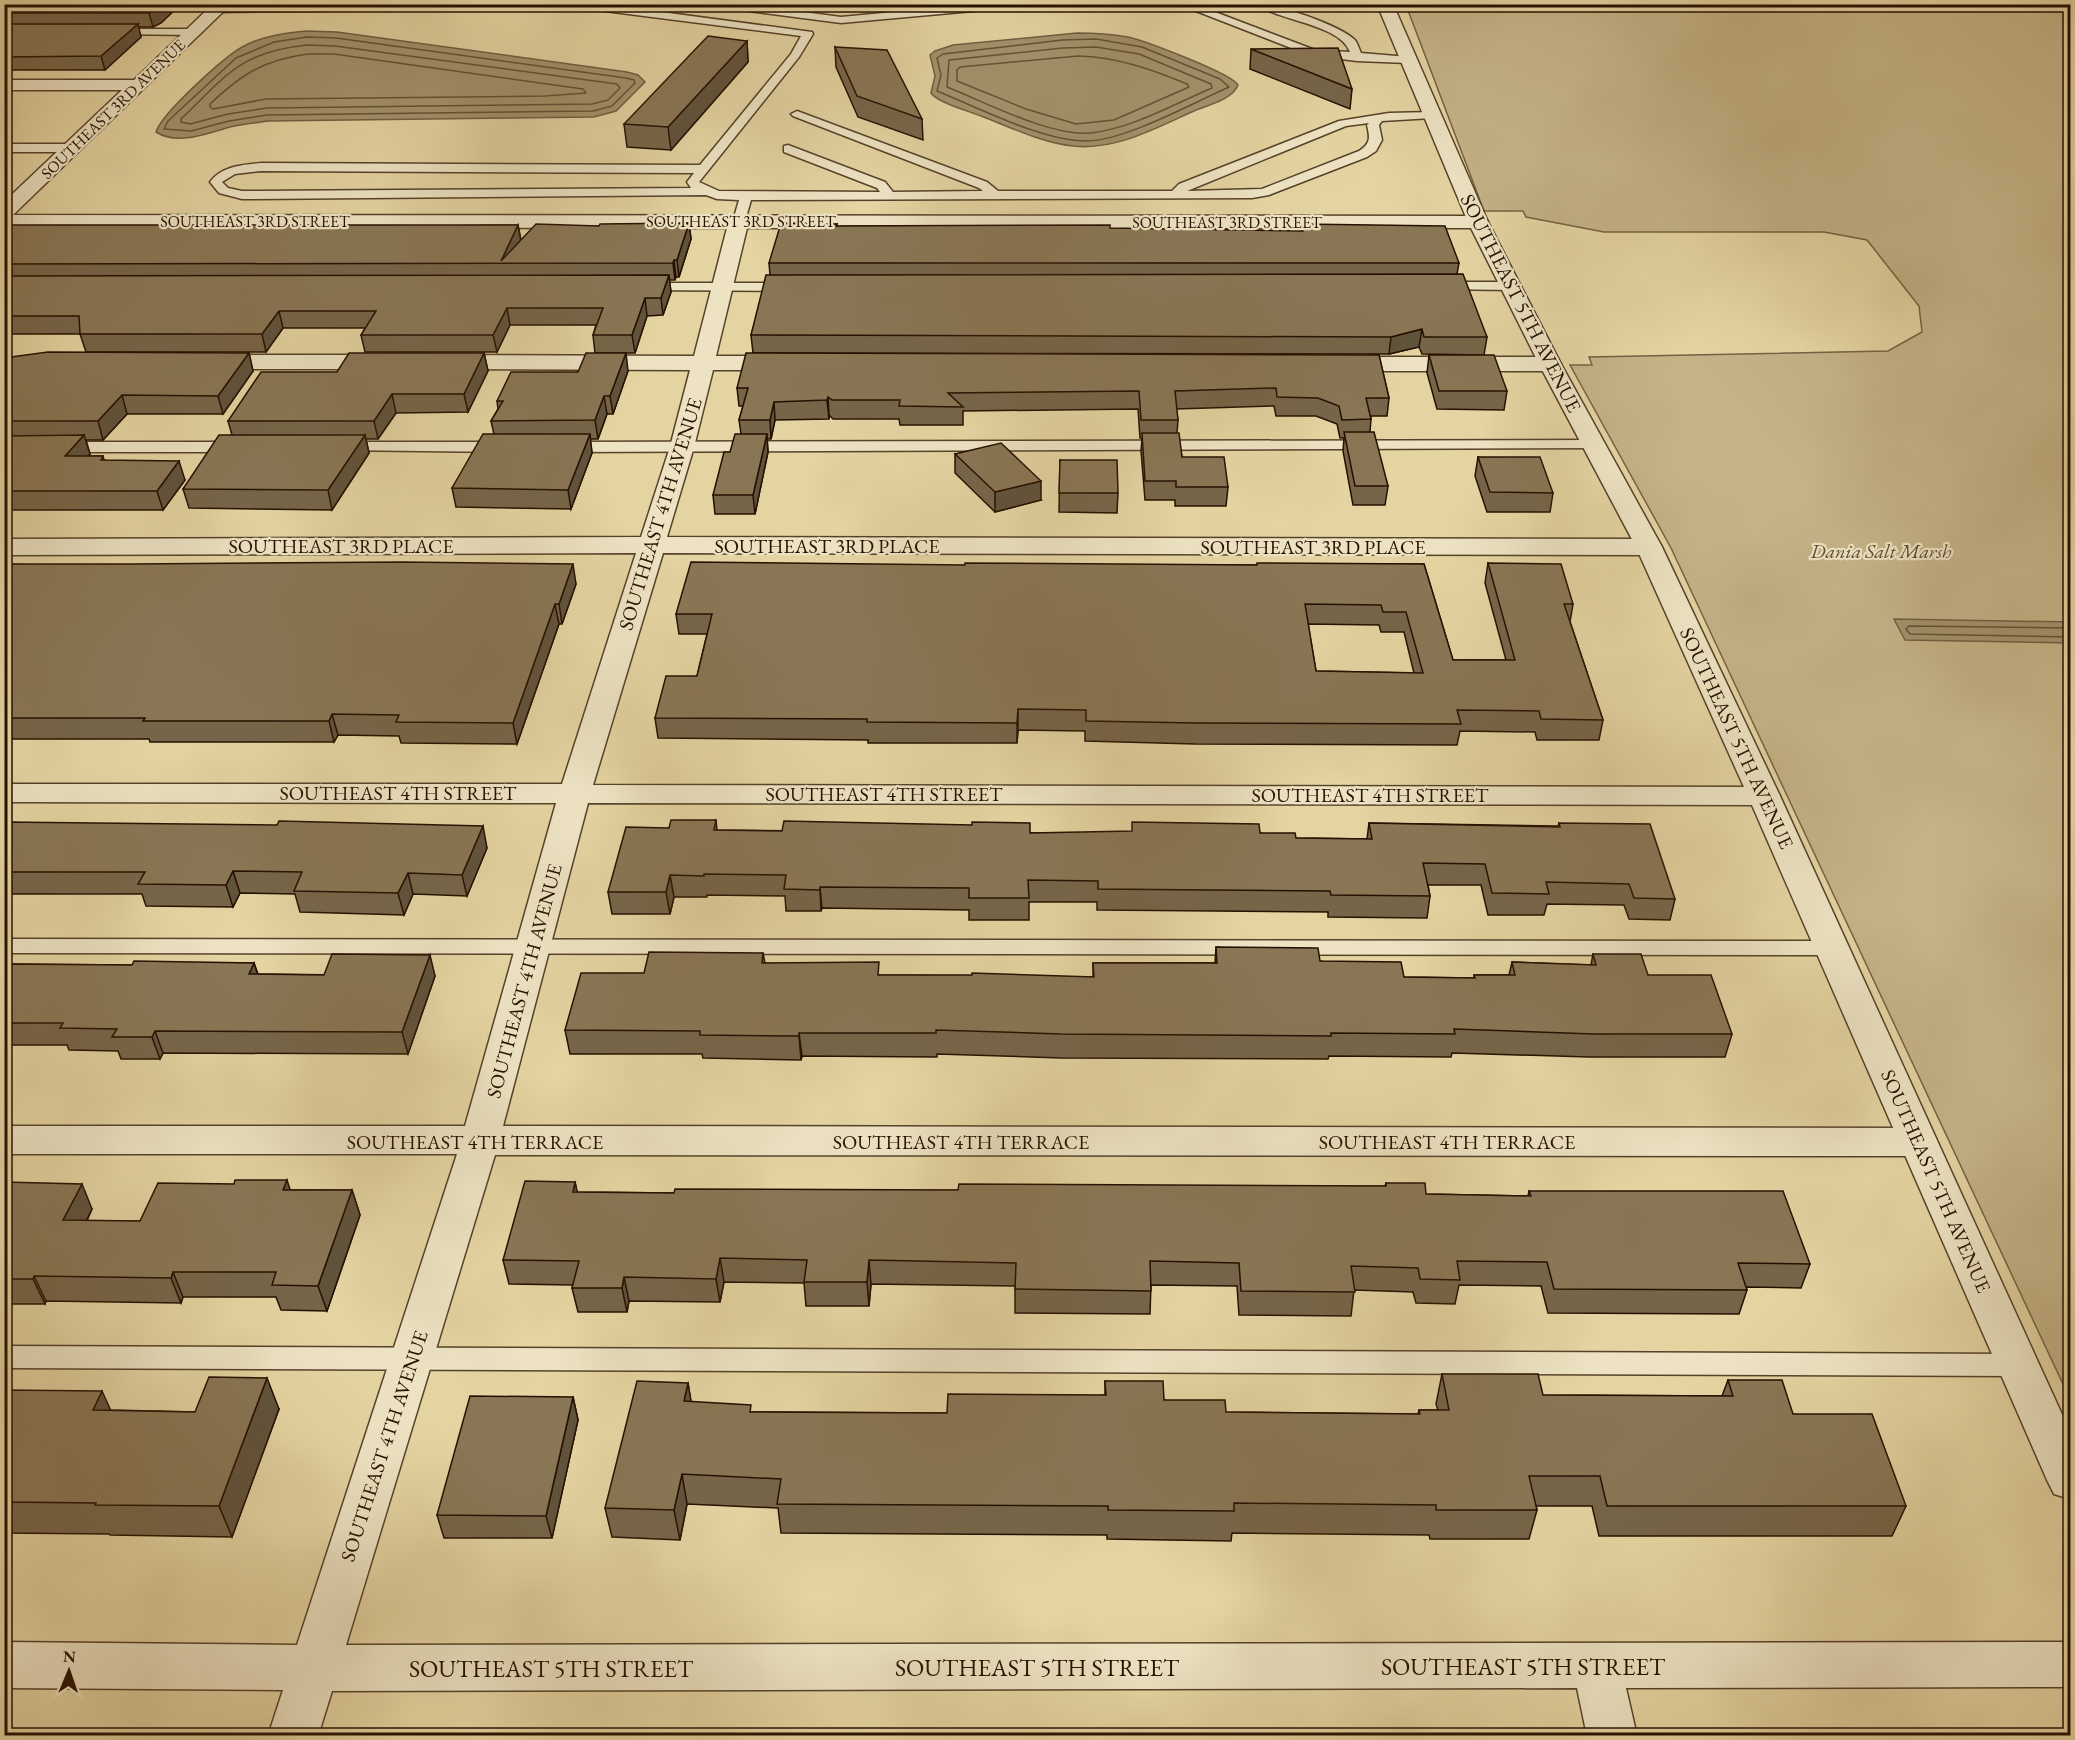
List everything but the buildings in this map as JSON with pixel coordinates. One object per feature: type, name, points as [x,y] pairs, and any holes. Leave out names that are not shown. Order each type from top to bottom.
[{"type":"street","name":"SOUTHEAST 5TH AVENUE","points":[[1385,4],[1478,222],[1550,364],[1649,547],[1764,796],[2070,1480]]},
{"type":"street","name":"SOUTHEAST 3RD AVENUE","points":[[4,213],[220,7]]},
{"type":"street","points":[[4,85],[137,85]]},
{"type":"street","name":"SOUTHEAST 3RD STREET","points":[[4,221],[743,209],[1478,222]]},
{"type":"street","name":"SOUTHEAST 4TH AVENUE","points":[[293,1736],[480,1142],[574,793],[682,447],[743,209]]},
{"type":"street","points":[[182,362],[812,363]]},
{"type":"street","points":[[1312,364],[1550,364]]},
{"type":"street","name":"SOUTHEAST 3RD PLACE","points":[[4,547],[651,545],[1649,547]]},
{"type":"street","name":"SOUTHEAST 4TH STREET","points":[[4,793],[1764,796]]},
{"type":"street","name":"SOUTHEAST 4TH TERRACE","points":[[4,1140],[1918,1142]]},
{"type":"street","name":"SOUTHEAST 5TH STREET","points":[[4,1665],[314,1668],[2070,1665]]},
{"type":"street","points":[[1596,1666],[1611,1736]]},
{"type":"lane","points":[[220,7],[597,4]]},
{"type":"lane","points":[[717,4],[841,20],[1017,4]]},
{"type":"lane","points":[[1183,4],[1313,53],[1408,60]]},
{"type":"lane","points":[[1261,4],[1347,38],[1357,58]]},
{"type":"lane","points":[[581,5],[808,34],[795,55],[693,182],[704,192]]},
{"type":"lane","points":[[99,32],[193,32]]},
{"type":"lane","points":[[797,114],[983,185],[996,195]]},
{"type":"lane","points":[[1175,195],[1183,187],[1343,123],[1389,116],[1432,115]]},
{"type":"lane","points":[[702,169],[261,167],[234,171],[220,176],[216,182],[219,188],[228,193],[242,195],[704,192],[717,195],[743,209],[889,195],[1245,195],[1265,192],[1363,154],[1372,147],[1376,140],[1373,125],[1376,120],[1389,116]]},
{"type":"lane","points":[[4,148],[72,148]]},
{"type":"lane","points":[[788,149],[881,185],[889,195]]},
{"type":"lane","points":[[1427,286],[1511,286]]},
{"type":"lane","points":[[628,287],[807,287]]},
{"type":"lane","points":[[551,447],[1594,445]]},
{"type":"lane","points":[[4,447],[254,447]]},
{"type":"lane","points":[[326,447],[516,447]]},
{"type":"lane","points":[[4,946],[1832,948]]},
{"type":"lane","points":[[4,1357],[2019,1365]]},
{"type":"green space","name":"Dania Salt Marsh","points":[[1406,5],[2070,5],[2070,1399],[1671,548],[1570,365],[1592,365],[1589,357],[1888,351],[1922,332],[1919,306],[1867,240],[1824,232],[1604,232],[1526,217],[1523,211],[1484,211]]},
{"type":"water","points":[[306,31],[337,32],[627,72],[638,75],[645,82],[616,111],[594,117],[268,121],[183,138],[165,136],[156,132],[181,99],[235,52],[266,37]]},
{"type":"water","points":[[1077,33],[1128,37],[1205,66],[1238,85],[1231,94],[1220,101],[1152,130],[1121,141],[1089,147],[1061,144],[1038,138],[947,103],[931,93],[935,76],[930,55],[935,51],[953,45]]},
{"type":"water","points":[[1894,619],[2070,622],[2070,643],[1905,640]]}]
